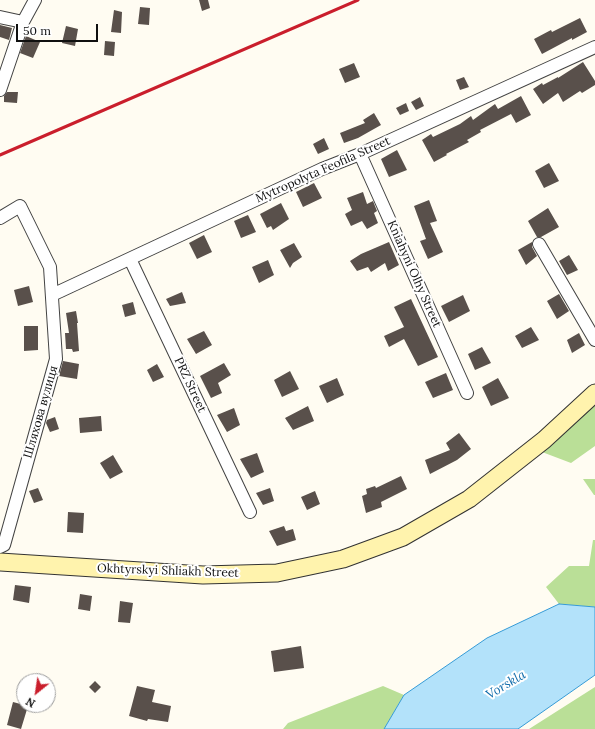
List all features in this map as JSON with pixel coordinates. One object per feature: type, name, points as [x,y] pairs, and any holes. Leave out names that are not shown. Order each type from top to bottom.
[{"type":"main road","name":"Okhtyrskyi Shliakh Street","points":[[0,562],[203,575],[278,573],[343,559],[403,537],[469,498],[544,440],[595,393]]},
{"type":"street","points":[[0,90],[23,22],[35,0]]},
{"type":"street","points":[[0,17],[23,22]]},
{"type":"street","name":"Mytropolyta Feofila Street","points":[[52,295],[322,169],[360,154],[594,50]]},
{"type":"street","name":"Kniahyni Olhy Street","points":[[360,154],[467,394]]},
{"type":"street","name":"Шляхова вулиця","points":[[0,218],[20,206],[50,267],[56,359],[4,545],[0,547]]},
{"type":"street","points":[[539,244],[595,340]]},
{"type":"street","name":"PRZ Street","points":[[130,259],[250,512]]},
{"type":"green space","points":[[595,404],[595,446],[571,463],[542,452]]},
{"type":"green space","points":[[583,479],[595,479],[595,495],[594,495]]},
{"type":"green space","points":[[593,540],[595,540],[595,607],[559,604],[546,587],[569,566],[589,566]]},
{"type":"green space","points":[[383,686],[404,695],[384,729],[283,729],[288,723]]},
{"type":"green space","points":[[595,687],[595,729],[529,729]]},
{"type":"water","name":"Vorskla","points":[[559,604],[595,607],[595,675],[518,729],[384,729],[404,695],[487,638]]},
{"type":"building","points":[[199,0],[208,0],[210,8],[202,11]]},
{"type":"building","points":[[140,7],[150,8],[149,25],[138,24]]},
{"type":"building","points":[[114,10],[122,12],[121,33],[111,32]]},
{"type":"building","points":[[580,18],[587,32],[542,54],[534,39]]},
{"type":"building","points":[[0,25],[12,28],[9,40],[0,37]]},
{"type":"building","points":[[66,26],[78,29],[75,46],[62,43]]},
{"type":"building","points":[[26,36],[40,42],[33,58],[20,53]]},
{"type":"building","points":[[105,41],[115,42],[114,56],[104,55]]},
{"type":"building","points":[[583,62],[595,81],[595,85],[582,93],[580,91],[563,102],[558,93],[543,104],[533,89],[542,83],[543,85],[558,78]]},
{"type":"building","points":[[354,63],[360,77],[345,83],[339,69]]},
{"type":"building","points":[[464,77],[469,87],[460,90],[456,80]]},
{"type":"building","points":[[7,92],[18,92],[17,103],[4,102],[4,96]]},
{"type":"building","points":[[521,96],[531,115],[516,123],[511,114],[480,130],[481,132],[467,140],[469,142],[434,162],[422,140],[431,134],[433,137],[460,124],[471,116],[473,120],[495,104],[498,109]]},
{"type":"building","points":[[420,97],[424,106],[416,110],[411,102]]},
{"type":"building","points":[[406,103],[409,111],[400,115],[396,108]]},
{"type":"building","points":[[374,113],[381,125],[358,138],[344,143],[340,133],[365,123],[363,120]]},
{"type":"building","points":[[324,138],[329,149],[318,154],[313,144]]},
{"type":"building","points":[[397,150],[407,170],[389,177],[381,159]]},
{"type":"building","points":[[549,163],[559,181],[544,188],[535,171]]},
{"type":"building","points":[[314,183],[322,198],[303,207],[296,192]]},
{"type":"building","points":[[363,192],[367,204],[373,201],[377,211],[374,213],[378,223],[367,229],[362,221],[351,226],[345,214],[352,210],[347,198]]},
{"type":"building","points":[[429,200],[437,221],[430,223],[443,252],[428,259],[420,241],[426,239],[414,206]]},
{"type":"building","points":[[281,203],[289,219],[273,230],[271,226],[267,228],[260,214]]},
{"type":"building","points":[[548,208],[559,227],[541,237],[537,237],[528,221]]},
{"type":"building","points":[[248,215],[256,232],[241,238],[234,221]]},
{"type":"building","points":[[204,235],[212,252],[197,259],[189,243]]},
{"type":"building","points":[[389,242],[399,265],[388,271],[385,263],[371,272],[368,267],[357,271],[350,261],[361,254]]},
{"type":"building","points":[[532,242],[532,247],[537,256],[526,265],[518,250]]},
{"type":"building","points":[[294,243],[302,257],[293,263],[290,268],[280,250]]},
{"type":"building","points":[[569,255],[578,270],[567,275],[559,261]]},
{"type":"building","points":[[268,260],[274,275],[259,283],[252,267]]},
{"type":"building","points":[[29,286],[33,302],[18,306],[14,290]]},
{"type":"building","points":[[182,292],[186,303],[170,306],[166,299]]},
{"type":"building","points":[[559,294],[569,311],[557,319],[547,301]]},
{"type":"building","points":[[463,295],[470,311],[449,322],[441,306]]},
{"type":"building","points":[[411,299],[438,357],[418,366],[404,339],[389,347],[384,336],[404,327],[394,307]]},
{"type":"building","points":[[133,302],[136,314],[125,317],[122,305]]},
{"type":"building","points":[[76,311],[79,351],[73,352],[72,349],[66,349],[65,333],[69,333],[66,313]]},
{"type":"building","points":[[24,326],[38,326],[38,350],[24,351]]},
{"type":"building","points":[[531,327],[539,340],[522,348],[515,336]]},
{"type":"building","points":[[204,331],[212,345],[196,354],[187,339]]},
{"type":"building","points":[[579,333],[585,345],[572,353],[567,340]]},
{"type":"building","points":[[482,347],[491,363],[475,370],[468,354]]},
{"type":"building","points":[[63,361],[79,364],[77,379],[59,376]]},
{"type":"building","points":[[224,363],[231,375],[218,383],[222,393],[211,398],[200,376]]},
{"type":"building","points":[[157,364],[164,377],[153,382],[147,370]]},
{"type":"building","points":[[290,371],[299,389],[282,397],[274,380]]},
{"type":"building","points":[[446,373],[453,390],[433,398],[425,382]]},
{"type":"building","points":[[337,378],[344,395],[327,403],[319,386]]},
{"type":"building","points":[[498,378],[509,398],[491,406],[482,387]]},
{"type":"building","points":[[308,406],[314,421],[293,430],[285,418]]},
{"type":"building","points":[[234,408],[240,425],[227,432],[217,415]]},
{"type":"building","points":[[101,416],[102,431],[80,433],[79,418]]},
{"type":"building","points":[[55,417],[59,429],[50,432],[46,423],[47,420]]},
{"type":"building","points":[[459,433],[471,449],[457,460],[430,474],[425,460],[450,450],[446,443]]},
{"type":"building","points":[[257,453],[264,472],[251,478],[240,459]]},
{"type":"building","points":[[113,455],[123,472],[110,479],[100,463]]},
{"type":"building","points":[[401,476],[407,489],[381,502],[382,507],[366,513],[362,496],[367,494],[366,489],[375,486],[376,488]]},
{"type":"building","points":[[38,488],[43,500],[34,503],[29,491]]},
{"type":"building","points":[[270,488],[274,501],[263,505],[256,493]]},
{"type":"building","points":[[315,491],[320,504],[307,510],[301,497]]},
{"type":"building","points":[[68,512],[84,513],[83,533],[67,532]]},
{"type":"building","points":[[284,526],[286,531],[293,529],[296,540],[277,546],[269,531]]},
{"type":"building","points":[[15,585],[31,587],[29,603],[13,600]]},
{"type":"building","points":[[80,594],[92,596],[90,611],[78,609]]},
{"type":"building","points":[[120,601],[133,603],[130,623],[118,622]]},
{"type":"building","points":[[301,646],[304,668],[274,672],[271,651]]},
{"type":"building","points":[[95,681],[101,687],[95,693],[89,687]]},
{"type":"building","points":[[137,686],[155,690],[152,702],[171,706],[168,722],[148,719],[147,721],[129,716]]},
{"type":"building","points":[[13,702],[16,703],[16,713],[26,713],[21,729],[7,725]]},
{"type":"railway","points":[[0,155],[358,0]]}]
